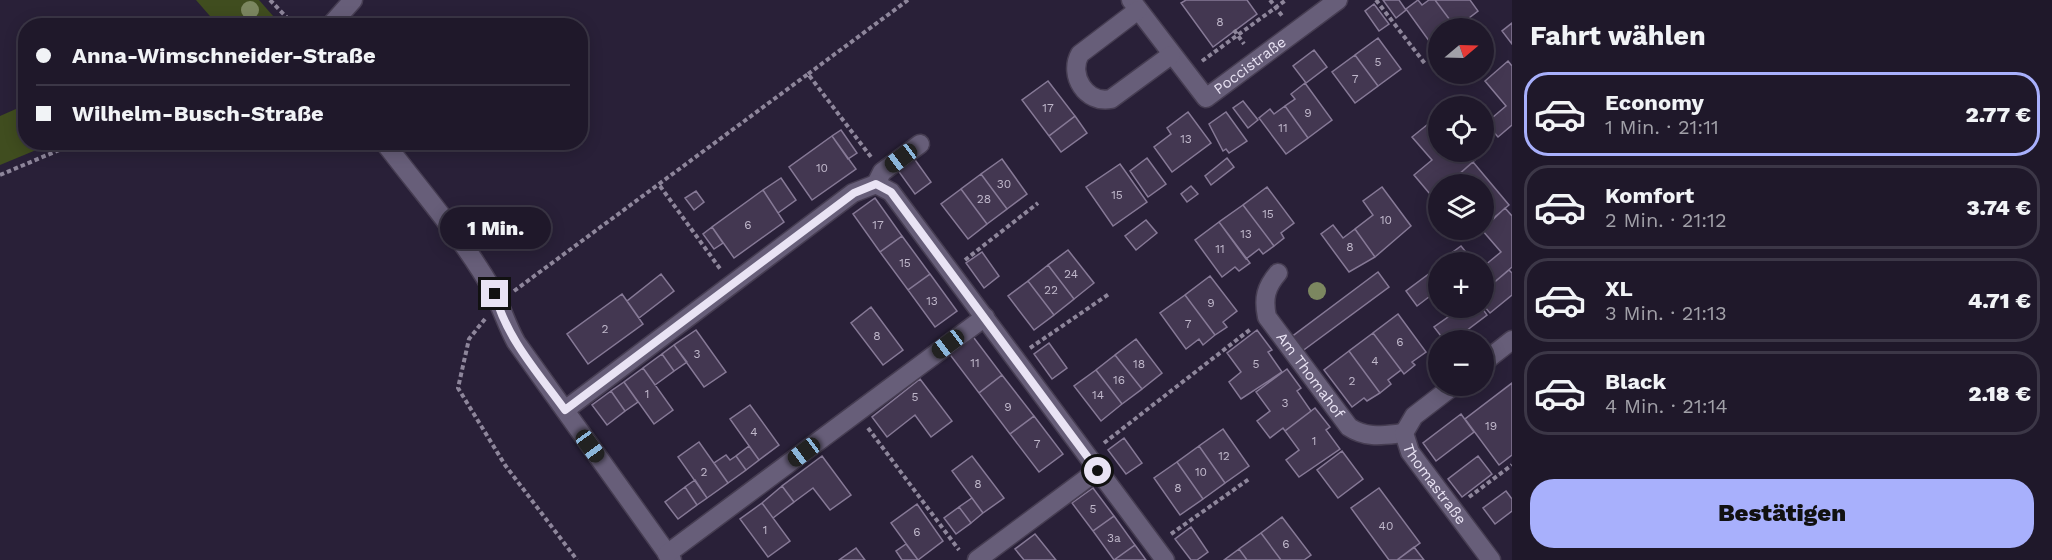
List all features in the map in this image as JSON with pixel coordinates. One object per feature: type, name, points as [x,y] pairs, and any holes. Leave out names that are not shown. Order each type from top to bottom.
[{"type":"street","points":[[337,18],[353,0]]},
{"type":"street","name":"Poccistraße","points":[[1172,55],[1111,99],[1102,101],[1092,97],[1075,74],[1075,63],[1080,54],[1134,5],[1206,98],[1338,0]]},
{"type":"street","points":[[565,410],[854,193],[879,178],[920,144]]},
{"type":"street","points":[[390,150],[476,264],[496,299],[516,342],[669,557],[856,412],[984,317]]},
{"type":"street","points":[[879,178],[1160,553]]},
{"type":"street","name":"Am Thomahof","points":[[1278,273],[1267,286],[1264,302],[1267,317],[1349,427],[1359,434],[1372,436],[1404,433]]},
{"type":"street","points":[[1494,354],[1512,340]]},
{"type":"street","name":"Thomastraße","points":[[1440,396],[1413,416],[1404,433],[1410,452],[1491,560]]},
{"type":"street","points":[[977,560],[1093,463]]},
{"type":"path","points":[[270,0],[287,18]]},
{"type":"path","points":[[577,560],[505,465],[458,387],[468,339],[496,299],[660,186],[908,0]]},
{"type":"path","points":[[1270,0],[1276,8]]},
{"type":"path","points":[[1186,73],[1286,0]]},
{"type":"path","points":[[1376,0],[1426,65]]},
{"type":"path","points":[[808,74],[879,178]]},
{"type":"path","points":[[0,176],[60,150]]},
{"type":"path","points":[[660,186],[732,284]]},
{"type":"path","points":[[950,271],[1038,203]]},
{"type":"path","points":[[1015,358],[1109,294]]},
{"type":"path","points":[[1093,463],[1197,368],[1267,317]]},
{"type":"path","points":[[856,412],[960,551]]},
{"type":"path","points":[[1453,509],[1512,465]]},
{"type":"path","points":[[1160,553],[1249,479]]},
{"type":"green space","points":[[196,0],[259,0],[275,18],[212,18]]},
{"type":"green space","points":[[18,108],[18,150],[36,150],[0,165],[0,116]]},
{"type":"building","points":[[1186,0],[1247,0],[1257,14],[1213,47],[1181,3]]},
{"type":"building","points":[[1383,0],[1399,0],[1406,10],[1396,18]]},
{"type":"building","points":[[1418,0],[1422,5],[1429,0],[1435,0],[1448,18],[1428,18],[1428,39],[1406,9]]},
{"type":"building","points":[[1435,0],[1470,0],[1478,11],[1469,18],[1448,18]]},
{"type":"building","points":[[1374,4],[1389,24],[1379,31],[1365,11]]},
{"type":"building","points":[[1512,23],[1512,44],[1502,31]]},
{"type":"building","points":[[1378,38],[1401,69],[1378,86],[1355,55]]},
{"type":"building","points":[[1314,50],[1327,67],[1306,83],[1293,66]]},
{"type":"building","points":[[1355,55],[1378,86],[1355,103],[1332,72]]},
{"type":"building","points":[[1508,61],[1512,66],[1512,125],[1498,137],[1494,132],[1494,116],[1506,106],[1488,84],[1494,84],[1494,73]]},
{"type":"building","points":[[1048,81],[1075,116],[1049,136],[1022,100]]},
{"type":"building","points":[[1305,83],[1332,120],[1308,138],[1285,106],[1295,99],[1291,94]]},
{"type":"building","points":[[1243,101],[1258,120],[1248,128],[1233,108]]},
{"type":"building","points":[[1285,106],[1308,138],[1286,154],[1259,118],[1270,109],[1274,114]]},
{"type":"building","points":[[1188,112],[1211,143],[1172,172],[1154,147],[1171,134],[1167,128]]},
{"type":"building","points":[[1226,112],[1247,141],[1229,153],[1226,149],[1223,151],[1209,124]]},
{"type":"building","points":[[1075,116],[1087,133],[1061,152],[1049,136]]},
{"type":"building","points":[[1428,124],[1428,155],[1412,137]]},
{"type":"building","points":[[841,130],[857,153],[848,159],[832,136]]},
{"type":"building","points":[[832,136],[856,169],[812,200],[789,167]]},
{"type":"building","points":[[913,157],[931,182],[915,194],[897,169]]},
{"type":"building","points":[[1147,158],[1166,184],[1148,197],[1130,171]]},
{"type":"building","points":[[1227,158],[1234,167],[1211,185],[1205,176]]},
{"type":"building","points":[[1002,159],[1027,194],[1007,209],[981,174]]},
{"type":"building","points":[[1430,162],[1473,162],[1459,174],[1428,174],[1428,192],[1414,175]]},
{"type":"building","points":[[1473,162],[1483,174],[1459,174]]},
{"type":"building","points":[[1120,164],[1147,202],[1113,226],[1086,187]]},
{"type":"building","points":[[981,174],[1007,209],[987,224],[961,189]]},
{"type":"building","points":[[781,178],[796,200],[778,213],[763,190]]},
{"type":"building","points":[[1191,186],[1198,194],[1187,202],[1181,194]]},
{"type":"building","points":[[1267,187],[1294,223],[1281,233],[1284,238],[1274,246],[1243,205]]},
{"type":"building","points":[[1382,187],[1411,226],[1375,257],[1355,229],[1373,215],[1363,201]]},
{"type":"building","points":[[1494,187],[1509,205],[1494,218]]},
{"type":"building","points":[[961,189],[987,224],[968,239],[941,204]]},
{"type":"building","points":[[763,190],[784,222],[734,258],[712,227]]},
{"type":"building","points":[[696,191],[704,202],[694,210],[685,198]]},
{"type":"building","points":[[875,198],[902,236],[880,252],[853,214]]},
{"type":"building","points":[[1243,205],[1274,246],[1263,254],[1259,249],[1246,259],[1219,222]]},
{"type":"building","points":[[1505,208],[1512,216],[1512,267],[1494,282],[1494,258],[1501,252],[1491,240],[1494,240],[1494,219]]},
{"type":"building","points":[[1146,220],[1157,233],[1136,250],[1125,236]]},
{"type":"building","points":[[1219,222],[1250,263],[1239,271],[1235,267],[1222,277],[1195,240]]},
{"type":"building","points":[[1333,225],[1343,238],[1355,229],[1375,257],[1349,272],[1321,234]]},
{"type":"building","points":[[712,227],[723,243],[714,249],[703,234]]},
{"type":"building","points":[[902,236],[930,274],[908,290],[880,252]]},
{"type":"building","points":[[1461,246],[1466,252],[1453,252]]},
{"type":"building","points":[[1068,250],[1094,283],[1074,299],[1048,265]]},
{"type":"building","points":[[982,252],[999,276],[984,288],[966,263]]},
{"type":"building","points":[[1048,265],[1074,299],[1054,315],[1028,281]]},
{"type":"building","points":[[1509,270],[1512,273],[1512,295],[1494,310],[1494,283]]},
{"type":"building","points":[[1378,272],[1389,287],[1301,352],[1290,338]]},
{"type":"building","points":[[661,274],[674,291],[639,318],[627,301]]},
{"type":"building","points":[[930,274],[957,311],[935,327],[908,290]]},
{"type":"building","points":[[1428,274],[1428,298],[1417,306],[1406,291]]},
{"type":"building","points":[[1210,276],[1237,311],[1223,322],[1227,327],[1215,335],[1185,295]]},
{"type":"building","points":[[1028,281],[1054,315],[1034,330],[1008,296]]},
{"type":"building","points":[[622,294],[643,324],[588,364],[567,334]]},
{"type":"building","points":[[1185,295],[1215,335],[1203,345],[1199,339],[1186,349],[1160,313]]},
{"type":"building","points":[[871,307],[903,350],[883,365],[851,323]]},
{"type":"building","points":[[1398,314],[1426,352],[1412,362],[1415,365],[1404,374],[1373,333]]},
{"type":"building","points":[[1447,318],[1483,318],[1467,330],[1436,330],[1434,327]]},
{"type":"building","points":[[696,330],[726,372],[704,387],[674,345]]},
{"type":"building","points":[[1257,330],[1272,350],[1268,352],[1282,372],[1241,399],[1229,382],[1241,372],[1227,353]]},
{"type":"building","points":[[1373,333],[1401,370],[1388,380],[1391,384],[1380,393],[1349,351]]},
{"type":"building","points":[[971,334],[1002,375],[979,393],[948,352]]},
{"type":"building","points":[[1136,339],[1162,373],[1142,389],[1115,355]]},
{"type":"building","points":[[1049,343],[1067,368],[1052,379],[1034,354]]},
{"type":"building","points":[[674,345],[687,362],[674,371],[662,354]]},
{"type":"building","points":[[1349,351],[1380,393],[1367,401],[1364,398],[1352,407],[1324,370]]},
{"type":"building","points":[[662,354],[674,371],[655,385],[643,368]]},
{"type":"building","points":[[1115,355],[1142,389],[1122,404],[1096,370]]},
{"type":"building","points":[[643,368],[673,410],[654,424],[624,382]]},
{"type":"building","points":[[1287,369],[1301,388],[1297,391],[1311,411],[1285,431],[1283,428],[1270,438],[1257,421],[1270,411],[1256,392]]},
{"type":"building","points":[[1096,370],[1122,404],[1101,421],[1074,386]]},
{"type":"building","points":[[1002,375],[1034,416],[1010,434],[979,393]]},
{"type":"building","points":[[920,379],[952,421],[931,437],[915,415],[887,437],[872,417]]},
{"type":"building","points":[[624,382],[638,402],[625,411],[611,391]]},
{"type":"building","points":[[1512,383],[1512,455],[1499,465],[1465,419]]},
{"type":"building","points":[[611,391],[625,411],[607,425],[592,405]]},
{"type":"building","points":[[750,405],[779,445],[759,460],[730,419]]},
{"type":"building","points":[[1315,408],[1330,427],[1326,430],[1340,449],[1299,477],[1286,460],[1299,450],[1285,431]]},
{"type":"building","points":[[1461,414],[1474,432],[1436,461],[1423,443]]},
{"type":"building","points":[[1034,416],[1063,454],[1039,472],[1010,434]]},
{"type":"building","points":[[1223,429],[1249,466],[1225,483],[1199,446]]},
{"type":"building","points":[[1124,438],[1142,463],[1126,474],[1108,450]]},
{"type":"building","points":[[699,442],[728,483],[707,498],[678,457]]},
{"type":"building","points":[[749,446],[759,460],[746,470],[736,456]]},
{"type":"building","points":[[1199,446],[1225,483],[1203,499],[1177,462]]},
{"type":"building","points":[[1342,451],[1363,479],[1338,498],[1317,470]]},
{"type":"building","points":[[726,455],[730,460],[736,456],[746,470],[728,483],[714,463]]},
{"type":"building","points":[[822,456],[851,495],[830,510],[813,488],[794,502],[782,486]]},
{"type":"building","points":[[972,456],[1004,498],[983,513],[952,471]]},
{"type":"building","points":[[1478,456],[1492,474],[1462,497],[1448,479]]},
{"type":"building","points":[[1177,462],[1203,499],[1180,515],[1154,478]]},
{"type":"building","points":[[695,480],[707,498],[697,505],[685,487]]},
{"type":"building","points":[[782,486],[794,502],[773,518],[762,503]]},
{"type":"building","points":[[685,487],[697,505],[678,519],[665,502]]},
{"type":"building","points":[[1093,488],[1114,516],[1093,531],[1072,503]]},
{"type":"building","points":[[1379,488],[1420,543],[1397,560],[1389,560],[1351,508]]},
{"type":"building","points":[[1506,491],[1512,499],[1512,511],[1495,524],[1483,508]]},
{"type":"building","points":[[972,498],[983,513],[971,523],[959,507]]},
{"type":"building","points":[[762,503],[790,541],[768,557],[740,519]]},
{"type":"building","points":[[917,504],[943,541],[918,560],[891,523]]},
{"type":"building","points":[[959,507],[971,523],[956,534],[944,518]]},
{"type":"building","points":[[1114,516],[1135,545],[1114,560],[1093,531]]},
{"type":"building","points":[[1282,517],[1311,555],[1304,560],[1281,560],[1261,533]]},
{"type":"building","points":[[1191,527],[1208,552],[1197,560],[1191,560],[1175,539]]},
{"type":"building","points":[[1261,533],[1281,560],[1247,560],[1239,549]]},
{"type":"building","points":[[1035,534],[1056,560],[1024,560],[1015,549]]},
{"type":"building","points":[[906,544],[918,560],[902,560],[896,551]]},
{"type":"building","points":[[1135,545],[1146,560],[1114,560]]},
{"type":"building","points":[[1414,547],[1424,560],[1397,560]]},
{"type":"building","points":[[856,548],[865,560],[839,560]]},
{"type":"building","points":[[1239,549],[1247,560],[1224,560]]},
{"type":"route","points":[[495,294],[501,315],[516,342],[565,410],[854,193],[876,184],[891,192],[1098,471]]}]
